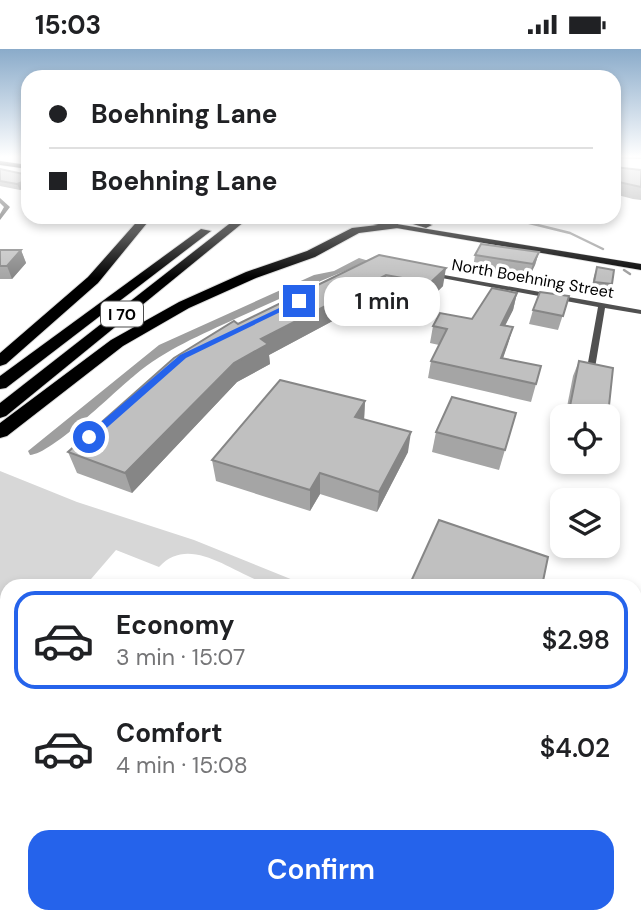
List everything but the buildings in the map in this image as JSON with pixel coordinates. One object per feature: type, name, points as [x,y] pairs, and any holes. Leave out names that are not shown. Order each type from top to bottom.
[{"type":"highway","points":[[0,361],[93,281],[141,224]]},
{"type":"highway","points":[[0,368],[199,224]]},
{"type":"highway","name":"I 70","points":[[0,384],[215,224]]},
{"type":"highway","name":"I 70","points":[[0,412],[236,224]]},
{"type":"highway","points":[[336,241],[352,224]]},
{"type":"highway","points":[[0,432],[95,358],[142,327],[214,291],[311,254],[361,228],[384,224]]},
{"type":"highway","points":[[416,224],[426,225]]},
{"type":"main road","points":[[407,224],[641,263]]},
{"type":"main road","points":[[419,224],[641,263]]},
{"type":"street","points":[[0,200],[7,207],[0,218]]},
{"type":"street","name":"North Boehning Street","points":[[422,273],[641,312]]},
{"type":"street","points":[[591,367],[602,305]]},
{"type":"shaded area","points":[[359,258],[369,261],[171,350],[135,375],[68,433],[40,452],[30,455],[28,451],[159,345],[314,275],[334,271]]},
{"type":"shaded area","points":[[0,471],[77,502],[194,540],[291,579],[255,579],[200,555],[172,557],[159,567],[116,550],[91,579],[0,579]]},
{"type":"waterway","points":[[533,224],[570,233],[603,249]]},
{"type":"waterway","points":[[624,270],[630,274]]},
{"type":"route","points":[[89,437],[183,356],[299,301]]}]
